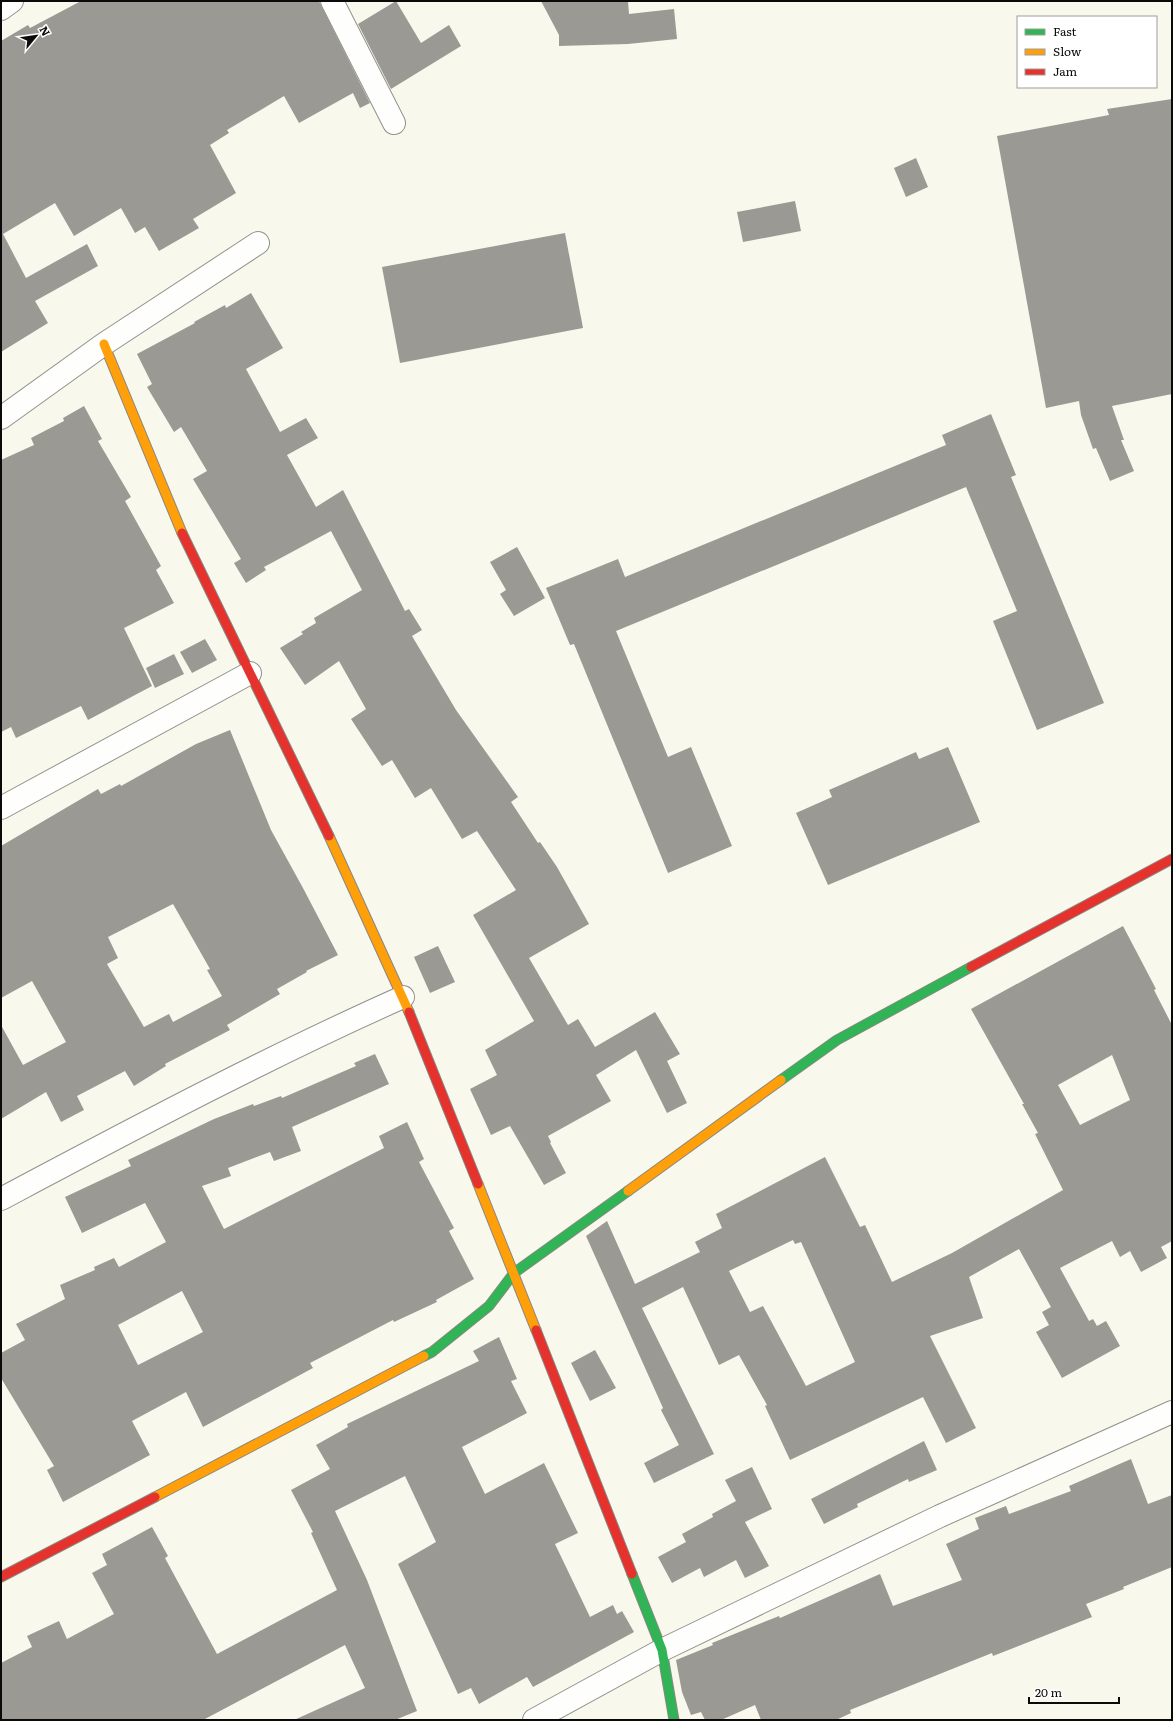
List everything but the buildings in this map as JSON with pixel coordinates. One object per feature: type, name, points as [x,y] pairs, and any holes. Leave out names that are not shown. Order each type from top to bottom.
[{"type":"street","points":[[1,9],[12,1]]},
{"type":"street","points":[[332,1],[394,123]]},
{"type":"street","points":[[1,418],[104,344],[258,243]]},
{"type":"street","points":[[104,344],[187,545],[312,799],[403,997],[514,1273],[662,1650],[674,1720]]},
{"type":"street","points":[[1,808],[250,673]]},
{"type":"street","points":[[1,1577],[432,1352],[489,1306],[514,1273],[837,1040],[1172,859]]},
{"type":"street","points":[[1,1199],[194,1097],[318,1035],[403,997]]},
{"type":"street","points":[[534,1720],[662,1650],[940,1516],[1172,1412]]},
{"type":"traffic: fast","points":[[781,1080],[837,1040],[971,967]]},
{"type":"traffic: fast","points":[[424,1356],[432,1352],[489,1306],[514,1273],[628,1191]]},
{"type":"traffic: fast","points":[[632,1574],[662,1650],[674,1720]]},
{"type":"traffic: slow","points":[[104,344],[182,533]]},
{"type":"traffic: slow","points":[[329,836],[409,1012]]},
{"type":"traffic: slow","points":[[628,1191],[781,1080]]},
{"type":"traffic: slow","points":[[478,1184],[536,1330]]},
{"type":"traffic: slow","points":[[155,1497],[424,1356]]},
{"type":"traffic: jam","points":[[182,533],[329,836]]},
{"type":"traffic: jam","points":[[971,967],[1172,859]]},
{"type":"traffic: jam","points":[[409,1012],[478,1184]]},
{"type":"traffic: jam","points":[[536,1330],[632,1574]]},
{"type":"traffic: jam","points":[[1,1577],[155,1497]]}]
